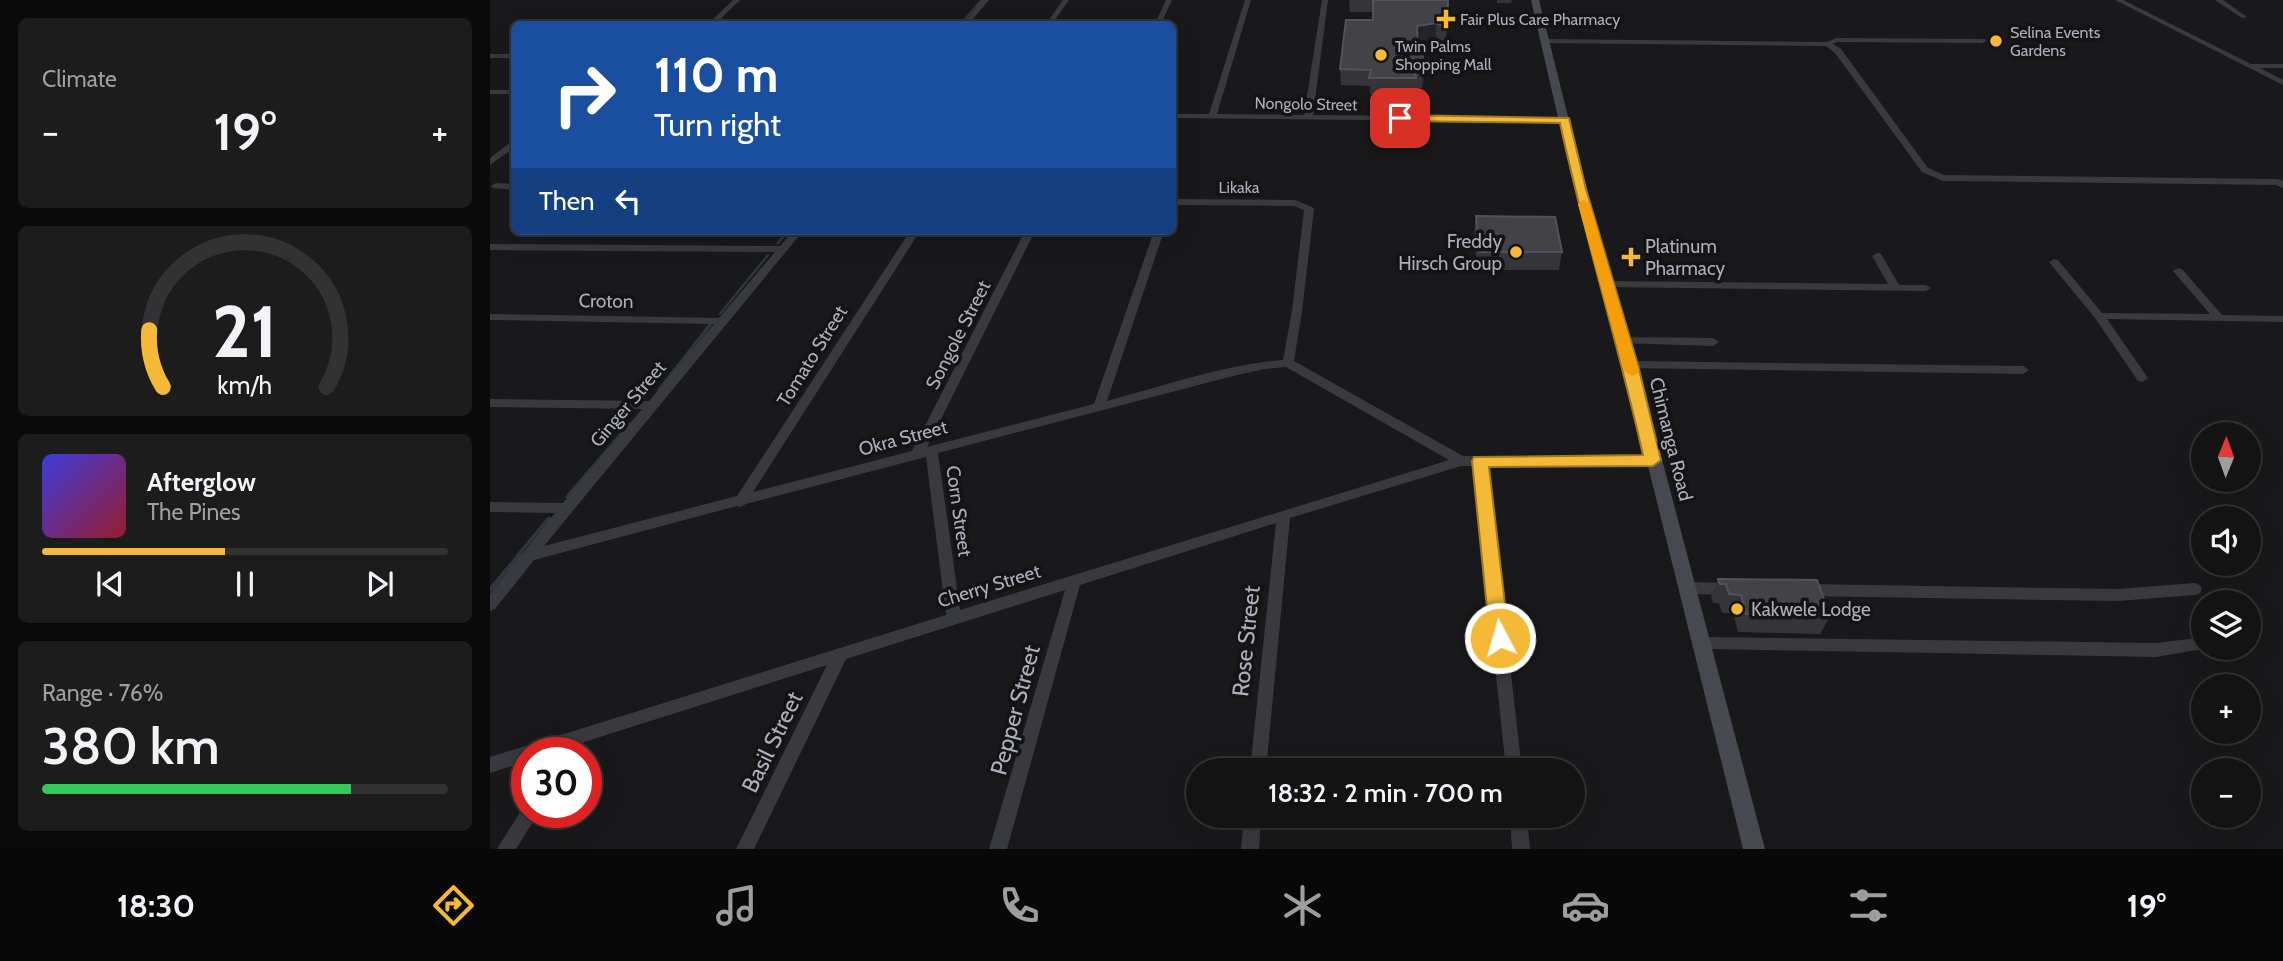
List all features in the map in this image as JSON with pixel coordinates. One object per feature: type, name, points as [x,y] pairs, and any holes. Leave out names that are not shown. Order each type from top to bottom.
[{"type":"street","points":[[714,21],[737,0]]},
{"type":"street","points":[[968,21],[986,0]]},
{"type":"street","points":[[1051,21],[1066,0]]},
{"type":"street","points":[[1159,21],[1169,0]]},
{"type":"street","points":[[1212,117],[1248,0]]},
{"type":"street","points":[[1308,118],[1325,0]]},
{"type":"street","name":"Chimanga Road","points":[[1535,0],[1606,284],[1689,588],[1754,849]]},
{"type":"street","points":[[2118,0],[2283,83]]},
{"type":"street","points":[[2218,0],[2244,17]]},
{"type":"street","points":[[1545,41],[1828,44],[1836,40],[1982,41]]},
{"type":"street","points":[[1828,44],[1838,51],[1925,170],[1943,178],[2281,183]]},
{"type":"street","points":[[490,56],[511,56]]},
{"type":"street","points":[[2248,66],[2283,66]]},
{"type":"street","points":[[490,92],[511,92]]},
{"type":"street","name":"Nongolo Street","points":[[1176,117],[1565,120]]},
{"type":"street","points":[[490,162],[511,146]]},
{"type":"street","points":[[496,186],[511,187]]},
{"type":"street","name":"Likaka","points":[[1176,202],[1304,205],[1309,209],[1288,363]]},
{"type":"street","name":"Ginger Street","points":[[490,605],[566,508],[795,235]]},
{"type":"street","name":"Tomato Street","points":[[740,502],[912,235]]},
{"type":"street","name":"Songole Street","points":[[924,452],[1028,235]]},
{"type":"street","points":[[1099,407],[1158,235]]},
{"type":"street","points":[[490,247],[784,249]]},
{"type":"street","points":[[1877,256],[1895,287]]},
{"type":"street","points":[[2054,262],[2099,316],[2142,378]]},
{"type":"street","points":[[2178,271],[2219,318]]},
{"type":"street","points":[[1606,284],[1926,288]]},
{"type":"street","points":[[2099,316],[2283,319]]},
{"type":"street","name":"Croton","points":[[490,317],[722,321]]},
{"type":"street","points":[[1623,341],[1713,342]]},
{"type":"street","points":[[1288,363],[1461,461],[1653,460]]},
{"type":"street","name":"Okra Street","points":[[530,555],[1252,367],[1288,363]]},
{"type":"street","points":[[1630,365],[2023,370]]},
{"type":"street","points":[[490,404],[652,405]]},
{"type":"street","name":"Corn Street","points":[[924,452],[954,619]]},
{"type":"street","name":"Cherry Street","points":[[579,737],[1461,461]]},
{"type":"street","points":[[1480,461],[1513,758]]},
{"type":"street","points":[[490,507],[566,508]]},
{"type":"street","name":"Rose Street","points":[[1259,758],[1283,516]]},
{"type":"street","name":"Pepper Street","points":[[998,849],[1074,582]]},
{"type":"street","points":[[1689,588],[1744,589]]},
{"type":"street","points":[[1786,590],[2118,596],[2194,589]]},
{"type":"street","points":[[1702,643],[2156,650],[2191,645]]},
{"type":"street","name":"Basil Street","points":[[746,849],[840,655]]},
{"type":"street","name":"Cherry Street","points":[[490,765],[511,758]]},
{"type":"street","points":[[506,849],[520,828]]},
{"type":"street","points":[[1250,849],[1252,828]]},
{"type":"street","points":[[1520,828],[1521,849]]},
{"type":"building","name":"Twin Palms Shopping Mall","points":[[1373,0],[1448,0],[1447,27],[1436,23],[1417,26],[1418,53],[1422,53],[1424,65],[1423,72],[1415,72],[1416,78],[1369,78],[1371,70],[1340,69],[1346,20],[1373,20]]},
{"type":"building","points":[[1476,216],[1555,217],[1562,252],[1479,252]]},
{"type":"building","points":[[1718,579],[1817,580],[1830,616],[1746,614],[1741,595],[1729,594],[1726,584],[1720,584]]},
{"type":"waterway","points":[[964,21],[981,0]]},
{"type":"waterway","points":[[778,243],[785,235]]},
{"type":"waterway","points":[[720,314],[768,255]]},
{"type":"waterway","points":[[659,390],[710,325]]},
{"type":"waterway","points":[[567,497],[630,424]]},
{"type":"waterway","points":[[518,555],[549,518]]},
{"type":"waterway","points":[[490,590],[520,554]]},
{"type":"slow traffic","points":[[1584,204],[1632,371]]},
{"type":"place","name":"Fair Plus Care Pharmacy","points":[[1446,19]]},
{"type":"place","name":"Selina Events Gardens","points":[[1996,41]]},
{"type":"place","name":"Twin Palms Shopping Mall","points":[[1381,55]]},
{"type":"place","name":"Freddy Hirsch Group","points":[[1516,252]]},
{"type":"place","name":"Platinum Pharmacy","points":[[1631,257]]},
{"type":"place","name":"Kakwele Lodge","points":[[1737,609]]},
{"type":"route","points":[[1400,118],[1565,120],[1580,189],[1630,365],[1653,460],[1480,461],[1500,638]]}]
